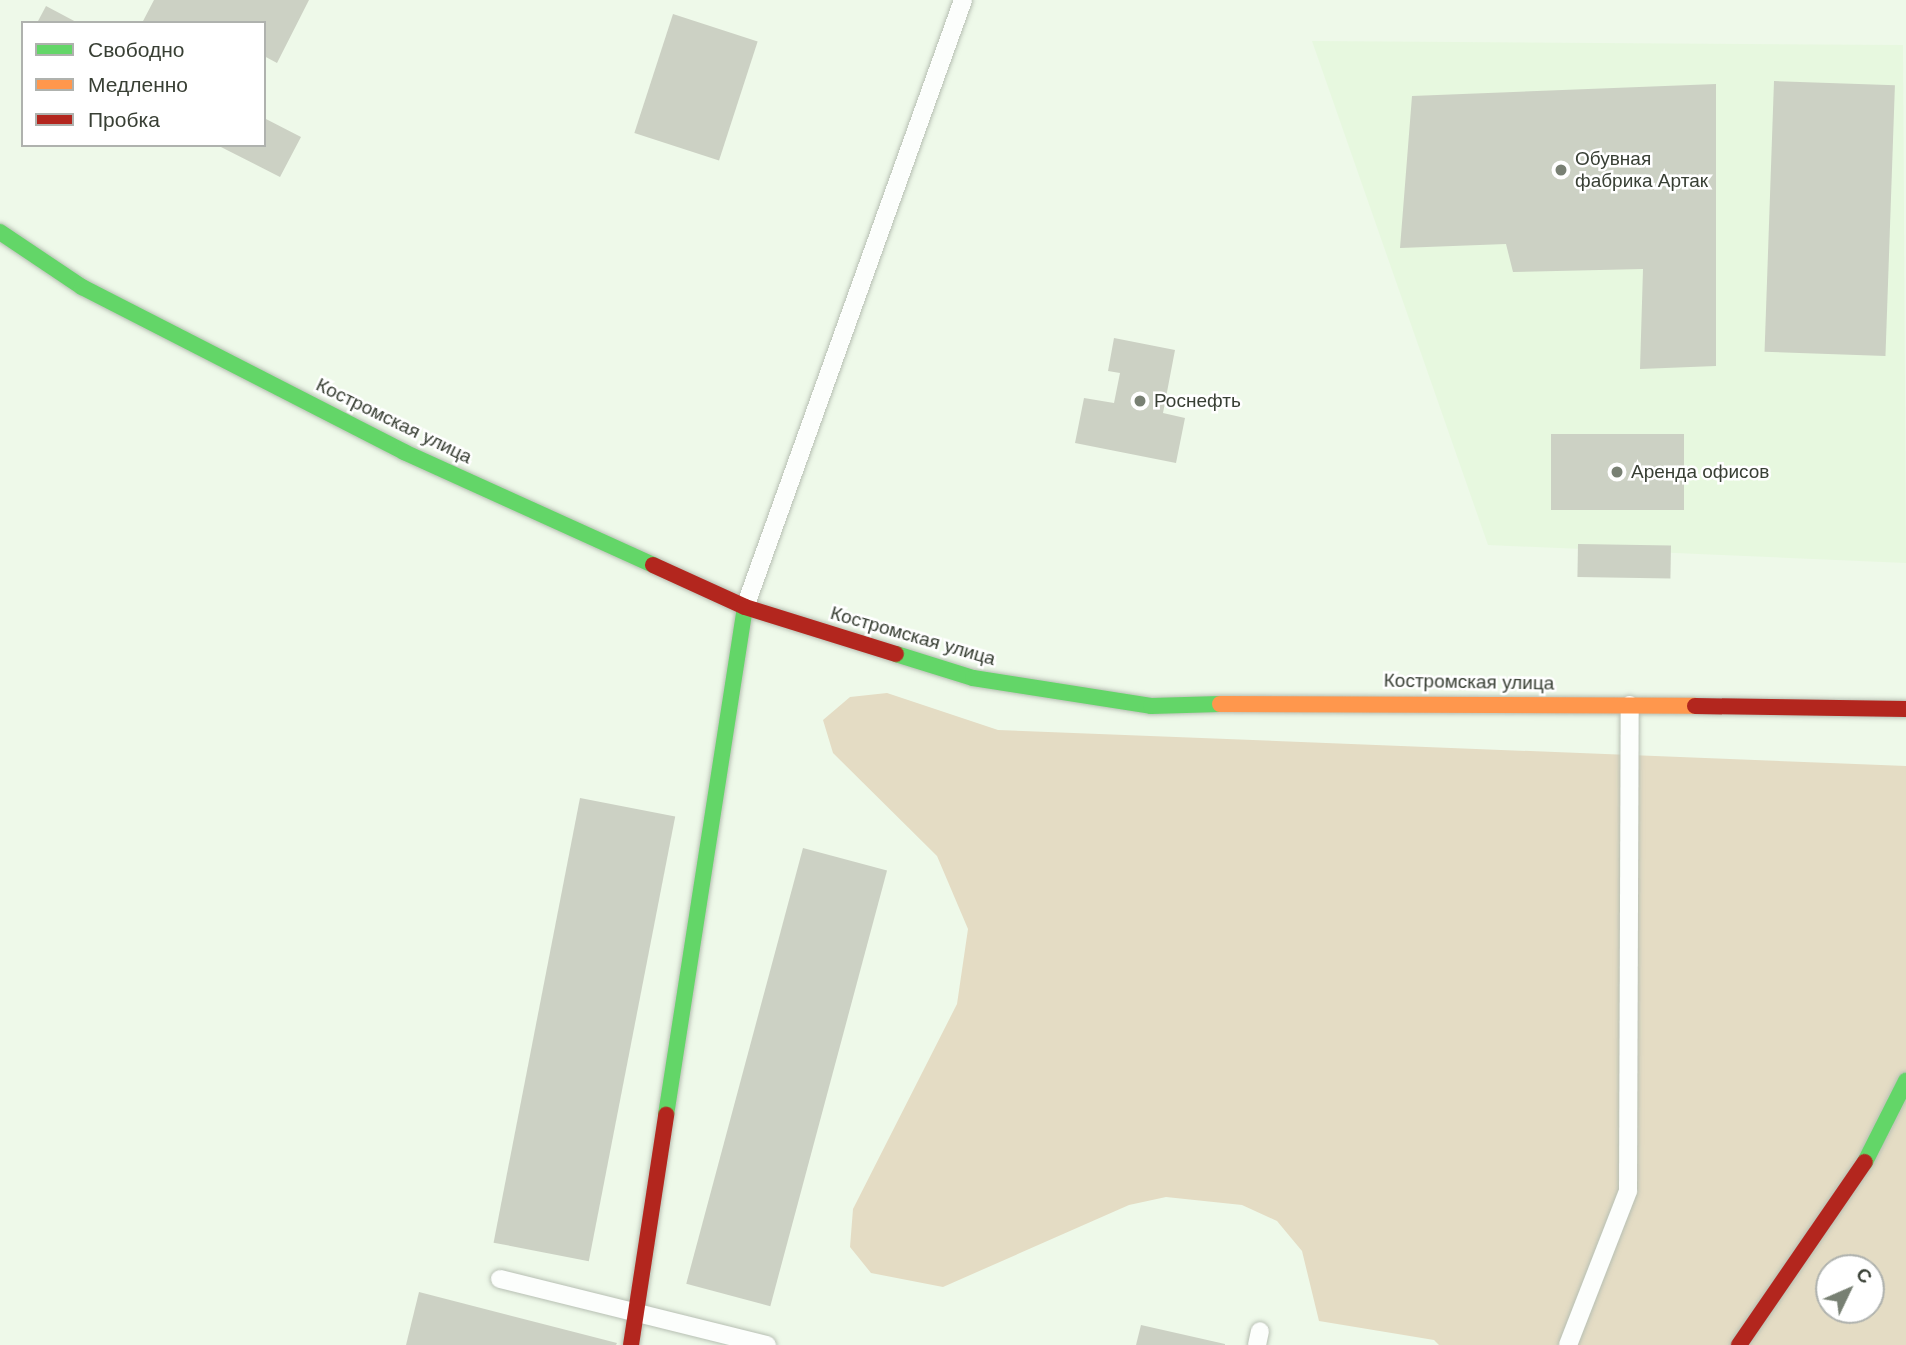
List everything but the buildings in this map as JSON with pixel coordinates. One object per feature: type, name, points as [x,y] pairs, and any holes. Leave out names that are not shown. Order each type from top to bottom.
[{"type":"main road","name":"Костромская улица","points":[[0,232],[82,286],[404,452],[745,607],[972,678],[1151,706],[1334,702],[1906,709]]},
{"type":"main road","points":[[631,1345],[745,607]]},
{"type":"main road","points":[[1739,1345],[1866,1161],[1906,1081]]},
{"type":"lane","points":[[745,607],[963,0]]},
{"type":"lane","points":[[1568,1345],[1628,1191],[1630,705]]},
{"type":"lane","points":[[500,1279],[767,1345]]},
{"type":"shaded area","points":[[1312,41],[1903,45],[1906,563],[1488,545]]},
{"type":"shaded area","points":[[887,693],[998,730],[1906,766],[1906,1345],[1439,1345],[1434,1340],[1319,1321],[1302,1251],[1277,1221],[1242,1205],[1166,1197],[1129,1205],[943,1287],[871,1273],[850,1247],[853,1209],[957,1004],[968,929],[937,856],[833,753],[823,720],[850,697]]},
{"type":"traffic: fast","points":[[0,232],[82,287],[404,452],[653,565]]},
{"type":"traffic: fast","points":[[666,1115],[745,607]]},
{"type":"traffic: fast","points":[[896,654],[973,678],[1151,706],[1220,704]]},
{"type":"traffic: fast","points":[[1865,1162],[1906,1081]]},
{"type":"traffic: slow","points":[[1220,704],[1695,706]]},
{"type":"traffic: jam","points":[[653,565],[745,607],[896,654]]},
{"type":"traffic: jam","points":[[1695,706],[1906,709]]},
{"type":"traffic: jam","points":[[631,1345],[666,1115]]},
{"type":"traffic: jam","points":[[1739,1345],[1865,1162]]},
{"type":"place","name":"Обувная фабрика Артак","points":[[1561,170]]},
{"type":"place","name":"Роснефть","points":[[1140,401]]},
{"type":"place","name":"Аренда офисов","points":[[1617,472]]}]
